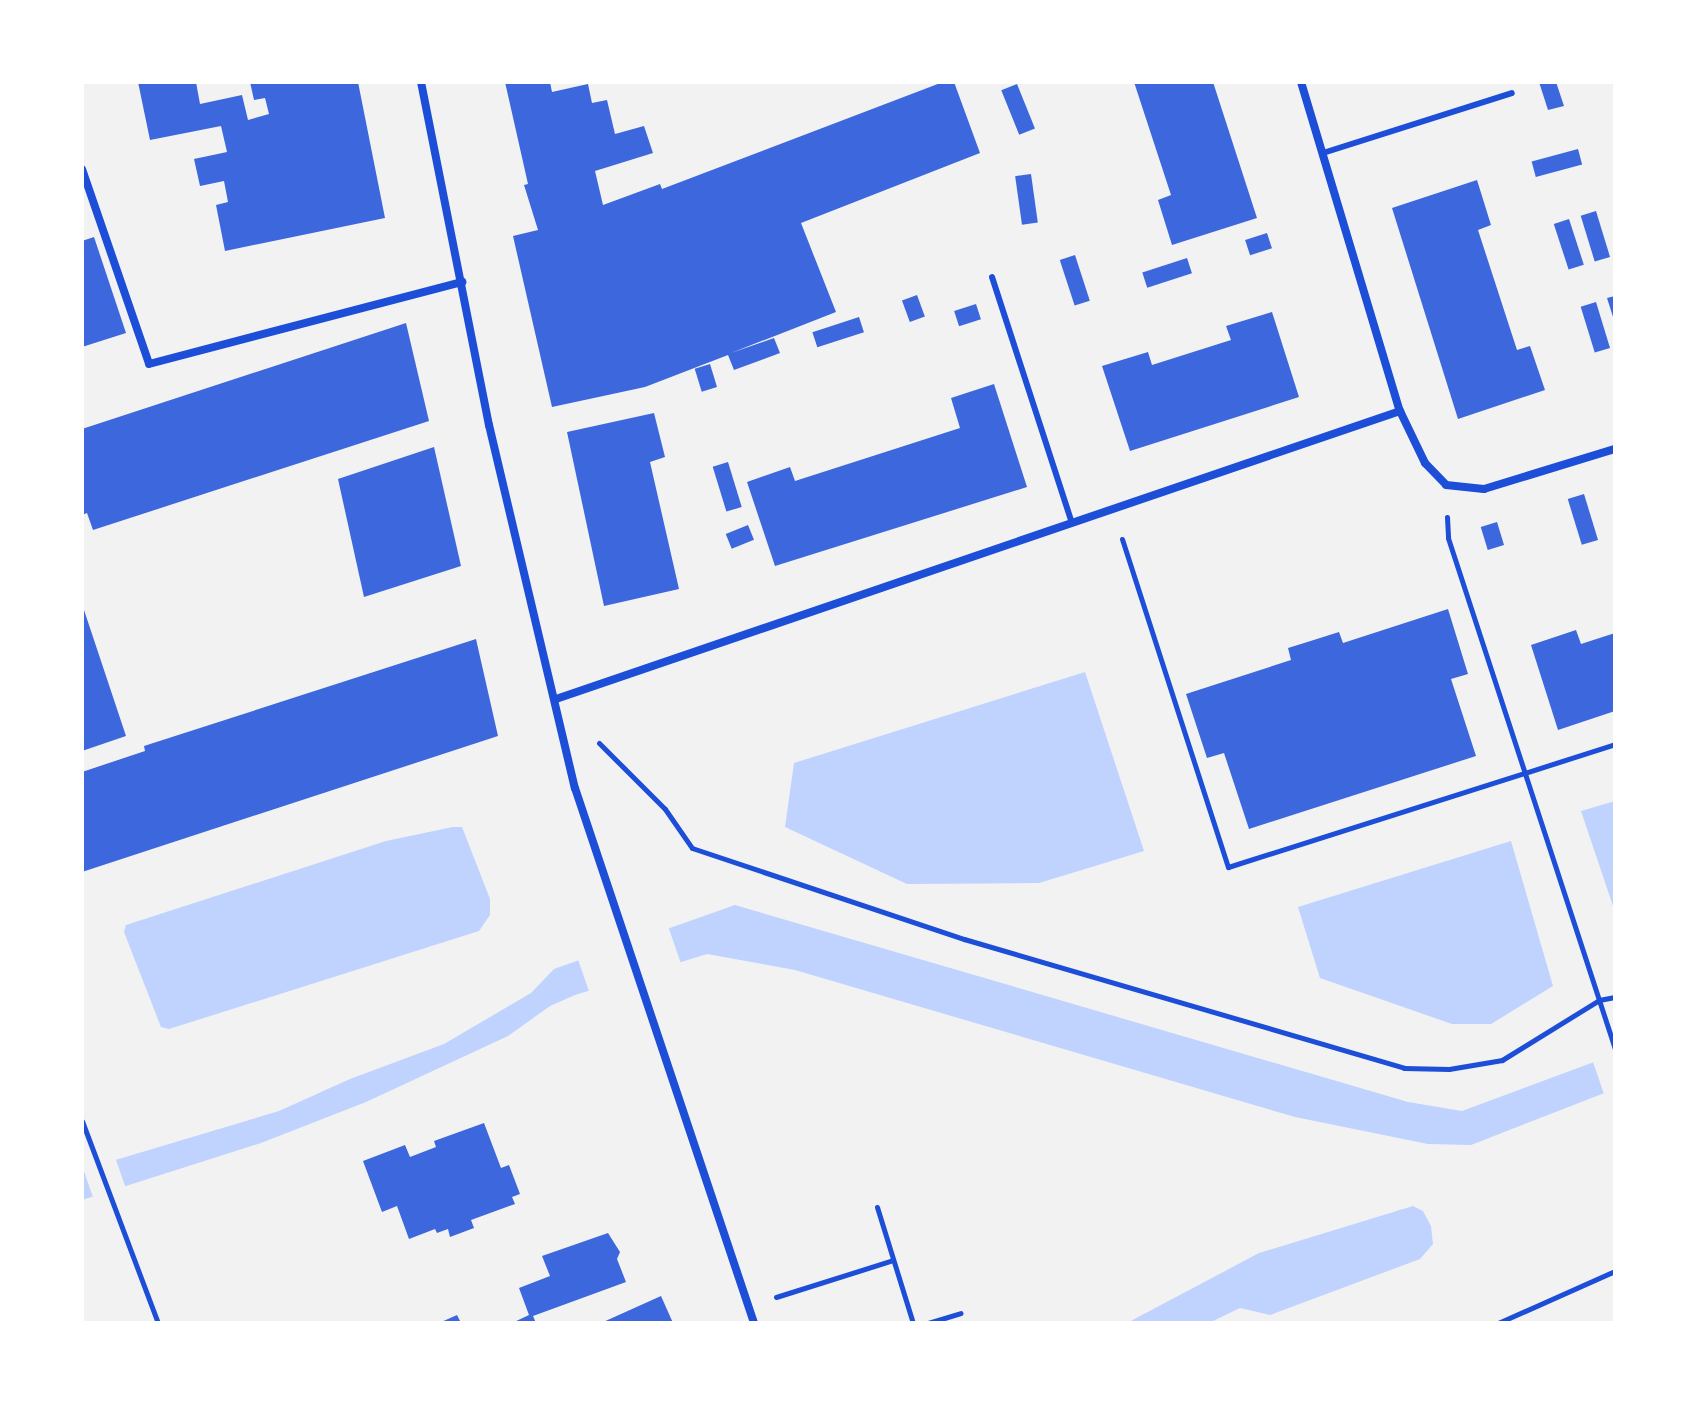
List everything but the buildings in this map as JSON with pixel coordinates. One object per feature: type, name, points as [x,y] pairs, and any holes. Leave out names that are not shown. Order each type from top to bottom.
[{"type":"street","points":[[421,82],[489,425],[575,788],[648,1016],[754,1323]]},
{"type":"street","points":[[1301,82],[1400,411],[1425,463],[1446,485],[1484,489],[1615,449]]},
{"type":"street","points":[[82,169],[149,364],[462,282]]},
{"type":"street","points":[[556,699],[1400,411]]},
{"type":"lane","points":[[1323,153],[1512,93]]},
{"type":"lane","points":[[992,277],[1072,523]]},
{"type":"path","points":[[1446,485],[1448,538],[1615,1049]]},
{"type":"path","points":[[1112,509],[1228,867],[1615,744]]},
{"type":"path","points":[[556,699],[665,809],[692,848],[964,939],[1404,1068],[1449,1069],[1502,1060],[1599,1000],[1615,997]]},
{"type":"path","points":[[82,1121],[158,1323]]},
{"type":"path","points":[[877,1207],[913,1323]]},
{"type":"path","points":[[748,1305],[890,1261]]},
{"type":"path","points":[[1498,1323],[1615,1271]]},
{"type":"path","points":[[928,1323],[960,1313]]},
{"type":"water","points":[[1085,672],[1144,851],[1039,883],[907,884],[785,827],[794,763]]},
{"type":"water","points":[[1615,801],[1615,912],[1581,811]]},
{"type":"water","points":[[462,827],[490,899],[490,915],[479,931],[169,1029],[161,1027],[124,932],[126,925],[386,841]]},
{"type":"water","points":[[1511,841],[1553,986],[1491,1024],[1452,1024],[1320,978],[1298,907]]},
{"type":"water","points":[[735,905],[1408,1102],[1462,1111],[1594,1062],[1607,1092],[1471,1145],[1428,1144],[1295,1117],[795,970],[707,954],[575,995],[550,1006],[508,1036],[366,1102],[261,1143],[82,1200],[82,1170],[279,1111],[350,1079],[444,1044],[531,993],[554,969]]},
{"type":"water","points":[[1413,1206],[1423,1211],[1431,1226],[1433,1244],[1420,1259],[1270,1315],[1240,1308],[1209,1323],[1127,1323],[1259,1253]]},
{"type":"pier","points":[[667,923],[681,964],[590,995],[576,954]]},
{"type":"pier","points":[[1615,1049],[1615,1092],[1605,1097],[1592,1059]]},
{"type":"pier","points":[[114,1154],[126,1189],[94,1200],[82,1165]]}]
